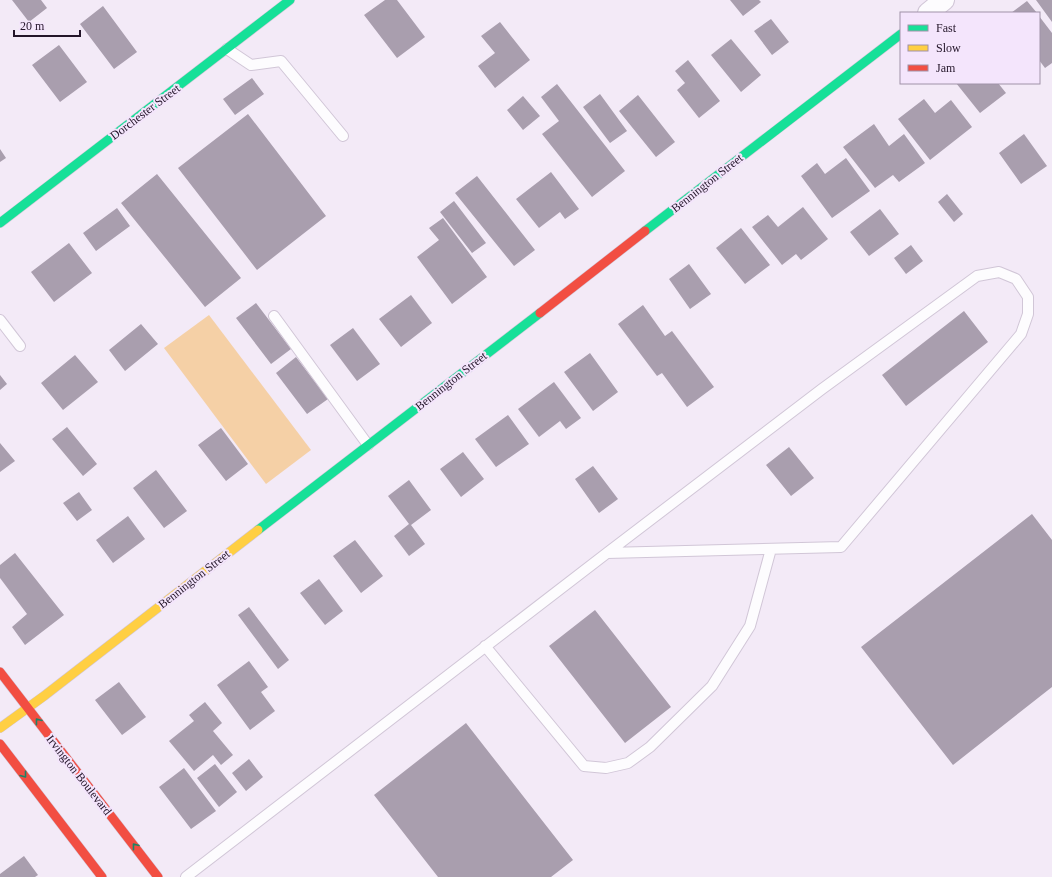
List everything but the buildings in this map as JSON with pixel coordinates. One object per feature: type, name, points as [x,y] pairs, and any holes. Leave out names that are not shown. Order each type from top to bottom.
[{"type":"street","name":"Dorchester Street","points":[[2,218],[290,0]]},
{"type":"street","points":[[929,12],[944,0]]},
{"type":"street","name":"Bennington Street","points":[[0,728],[28,708],[900,35]]},
{"type":"street","name":"Irvington Boulevard","points":[[0,672],[158,877]]},
{"type":"street","points":[[0,744],[102,877]]},
{"type":"lane","points":[[227,49],[251,65],[281,62],[343,136]]},
{"type":"lane","points":[[186,877],[485,646],[822,388],[977,276],[999,272],[1016,279],[1028,297],[1028,314],[1021,334],[841,547],[607,553]]},
{"type":"lane","points":[[274,316],[368,445]]},
{"type":"lane","points":[[0,320],[20,346]]},
{"type":"lane","points":[[485,646],[584,766],[606,768],[628,763],[650,747],[712,686],[750,626],[771,548]]},
{"type":"shaded area","points":[[209,315],[311,450],[266,484],[164,348]]},
{"type":"traffic: fast","points":[[0,223],[290,0]]},
{"type":"traffic: fast","points":[[645,231],[900,35]]},
{"type":"traffic: fast","points":[[258,530],[540,313]]},
{"type":"traffic: slow","points":[[0,728],[44,696],[258,530]]},
{"type":"traffic: jam","points":[[540,313],[645,231]]},
{"type":"traffic: jam","points":[[0,672],[158,877]]},
{"type":"traffic: jam","points":[[0,744],[102,877]]}]
